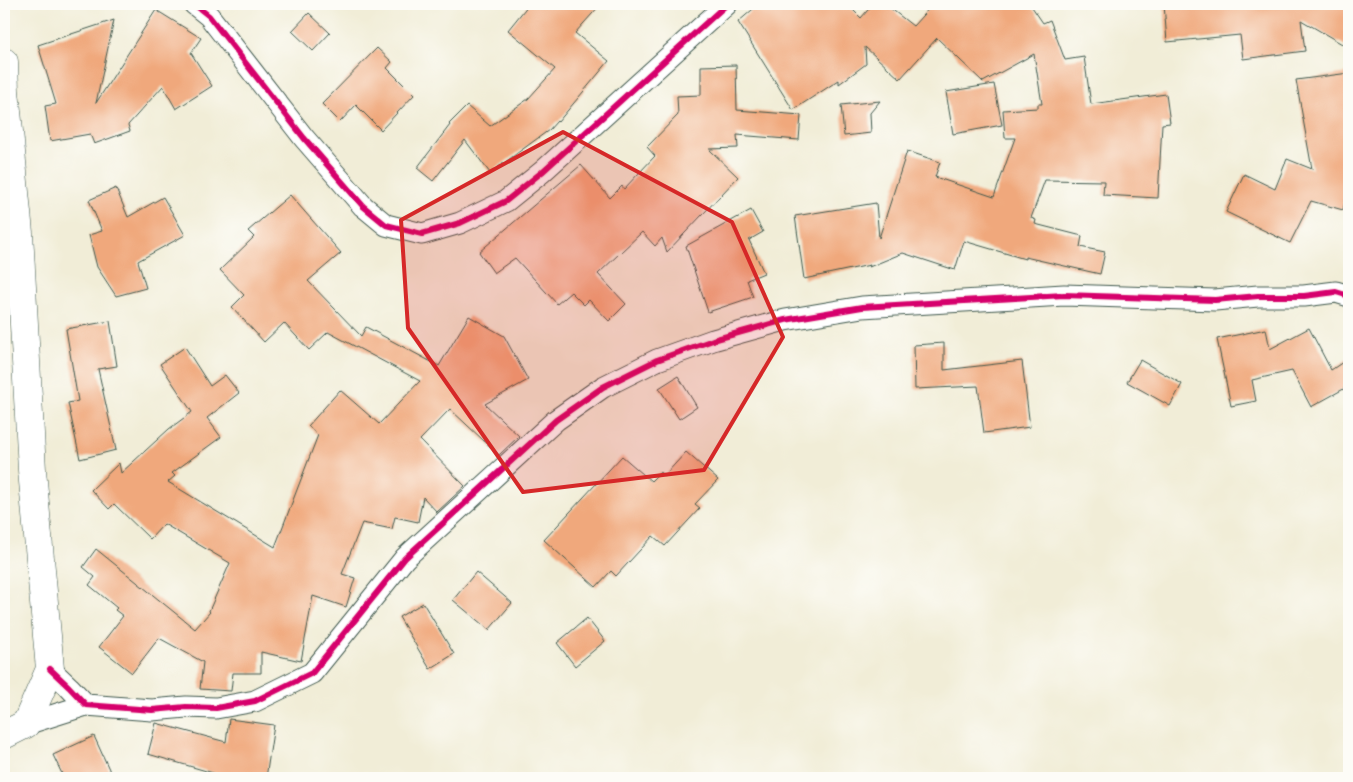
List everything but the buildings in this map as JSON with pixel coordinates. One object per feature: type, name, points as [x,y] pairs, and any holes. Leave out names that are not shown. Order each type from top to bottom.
[{"type":"street","points":[[194,4],[209,16],[304,138],[363,206],[386,225],[422,234],[460,223],[506,200],[542,172],[727,4]]},
{"type":"street","points":[[4,62],[5,91],[19,233],[32,470],[50,669],[15,730]]},
{"type":"street","points":[[15,730],[86,705],[152,710],[186,707],[216,708],[254,700],[312,673],[405,558],[556,420],[603,387],[657,360],[713,340],[785,320],[862,307],[1064,295],[1215,300],[1258,296],[1304,296],[1336,292],[1349,296]]},
{"type":"street","points":[[50,669],[86,705]]},
{"type":"highlighted area","points":[[563,132],[732,222],[783,337],[704,470],[523,492],[408,328],[401,220]]},
{"type":"cycle path","points":[[194,4],[209,16],[304,138],[363,206],[386,225],[422,234],[460,223],[506,201],[542,172],[727,4]]},
{"type":"cycle path","points":[[50,669],[86,705],[152,710],[186,707],[216,708],[255,701],[312,673],[405,558],[556,420],[603,387],[657,360],[713,340],[785,320],[862,307],[1064,295],[1215,300],[1258,296],[1304,296],[1336,292],[1349,296]]}]
